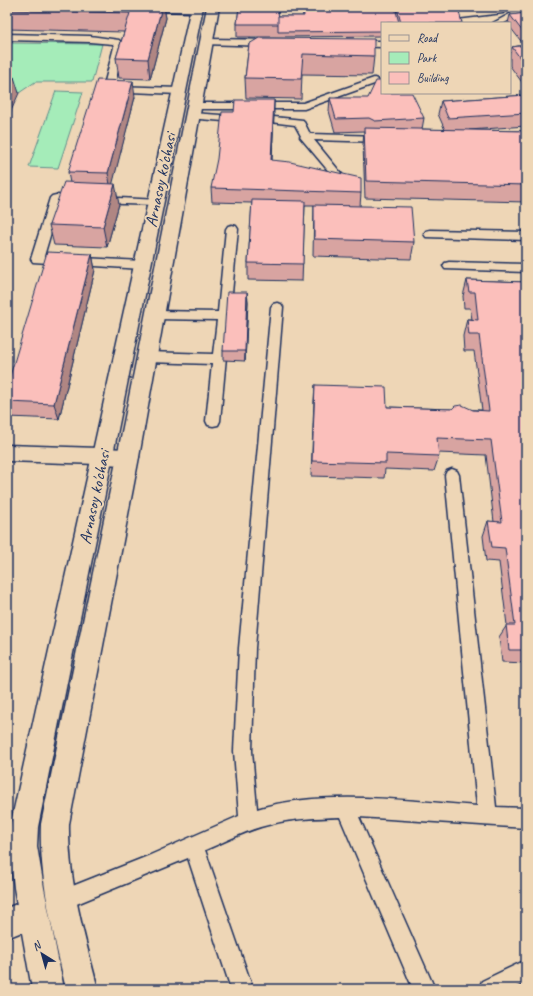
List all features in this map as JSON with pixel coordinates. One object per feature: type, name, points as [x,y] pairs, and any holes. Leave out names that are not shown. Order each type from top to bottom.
[{"type":"main road","points":[[154,7],[205,8]]},
{"type":"main road","name":"Arnasoy ko'chasi","points":[[82,989],[62,900],[55,858],[55,824],[128,457],[206,42],[205,8]]},
{"type":"main road","name":"Arnasoy ko'chasi","points":[[48,989],[20,918],[24,860],[24,827],[179,91],[205,8]]},
{"type":"main road","points":[[7,453],[128,457]]},
{"type":"main road","points":[[20,918],[62,900]]},
{"type":"lane","points":[[453,16],[489,13],[499,8],[511,16]]},
{"type":"lane","points":[[499,22],[526,8]]},
{"type":"lane","points":[[7,37],[90,39],[116,42],[119,47],[108,89],[179,91]]},
{"type":"lane","points":[[206,42],[279,44]]},
{"type":"lane","points":[[342,44],[381,44]]},
{"type":"lane","points":[[193,111],[304,106],[374,81]]},
{"type":"lane","points":[[193,111],[235,119]]},
{"type":"lane","points":[[274,120],[298,122],[305,138],[317,154],[340,178]]},
{"type":"lane","points":[[305,138],[392,139]]},
{"type":"lane","points":[[142,265],[37,259],[56,198],[156,202]]},
{"type":"lane","points":[[213,421],[222,316],[232,229]]},
{"type":"lane","points":[[430,234],[526,236]]},
{"type":"lane","points":[[449,266],[526,268]]},
{"type":"lane","points":[[249,821],[243,752],[247,648],[277,306]]},
{"type":"lane","points":[[155,315],[222,316]]},
{"type":"lane","points":[[147,357],[219,359]]},
{"type":"lane","points":[[452,475],[488,816]]},
{"type":"lane","points":[[345,807],[424,989]]},
{"type":"lane","points":[[62,900],[152,864],[249,821],[272,814],[295,810],[345,807],[526,818]]},
{"type":"lane","points":[[194,846],[242,989]]},
{"type":"lane","points":[[490,989],[526,971]]},
{"type":"green space","points":[[7,43],[102,44],[92,82],[35,82],[19,93],[7,93]]},
{"type":"green space","points":[[56,91],[83,92],[58,168],[29,167]]},
{"type":"building","points":[[7,7],[162,7],[148,59],[116,58],[130,13],[7,10]]},
{"type":"building","points":[[239,7],[278,7],[279,24],[237,24]]},
{"type":"building","points":[[303,7],[395,7],[399,22],[381,22],[381,31],[278,32],[278,16],[304,16]]},
{"type":"building","points":[[397,8],[458,8],[462,22],[401,22]]},
{"type":"building","points":[[526,13],[526,36],[510,15]]},
{"type":"building","points":[[259,38],[374,39],[374,56],[303,54],[301,79],[245,78],[249,44]]},
{"type":"building","points":[[526,45],[526,66],[512,47]]},
{"type":"building","points":[[7,77],[14,77],[7,94]]},
{"type":"building","points":[[97,80],[133,81],[108,173],[68,172]]},
{"type":"building","points":[[376,81],[381,81],[381,94],[412,94],[424,118],[375,121],[369,118],[336,119],[330,98],[368,98]]},
{"type":"building","points":[[526,95],[526,113],[448,118],[441,101]]},
{"type":"building","points":[[235,100],[274,100],[271,160],[290,162],[361,178],[361,193],[211,188],[217,159],[222,112],[234,112]]},
{"type":"building","points":[[364,128],[526,131],[526,185],[366,181]]},
{"type":"building","points":[[64,182],[115,184],[103,227],[49,225]]},
{"type":"building","points":[[252,200],[305,201],[303,264],[248,263]]},
{"type":"building","points":[[314,205],[411,207],[414,242],[314,239]]},
{"type":"building","points":[[47,252],[92,254],[54,404],[7,402],[7,386]]},
{"type":"building","points":[[467,280],[526,282],[526,650],[509,650],[506,625],[515,625],[505,548],[492,547],[488,521],[502,522],[491,440],[437,438],[439,456],[386,454],[386,463],[312,461],[315,385],[386,387],[387,407],[452,409],[455,406],[462,405],[473,410],[489,411],[479,335],[469,335],[467,319],[478,320],[475,292],[469,292]]},
{"type":"building","points":[[227,292],[247,292],[245,351],[223,351]]}]
